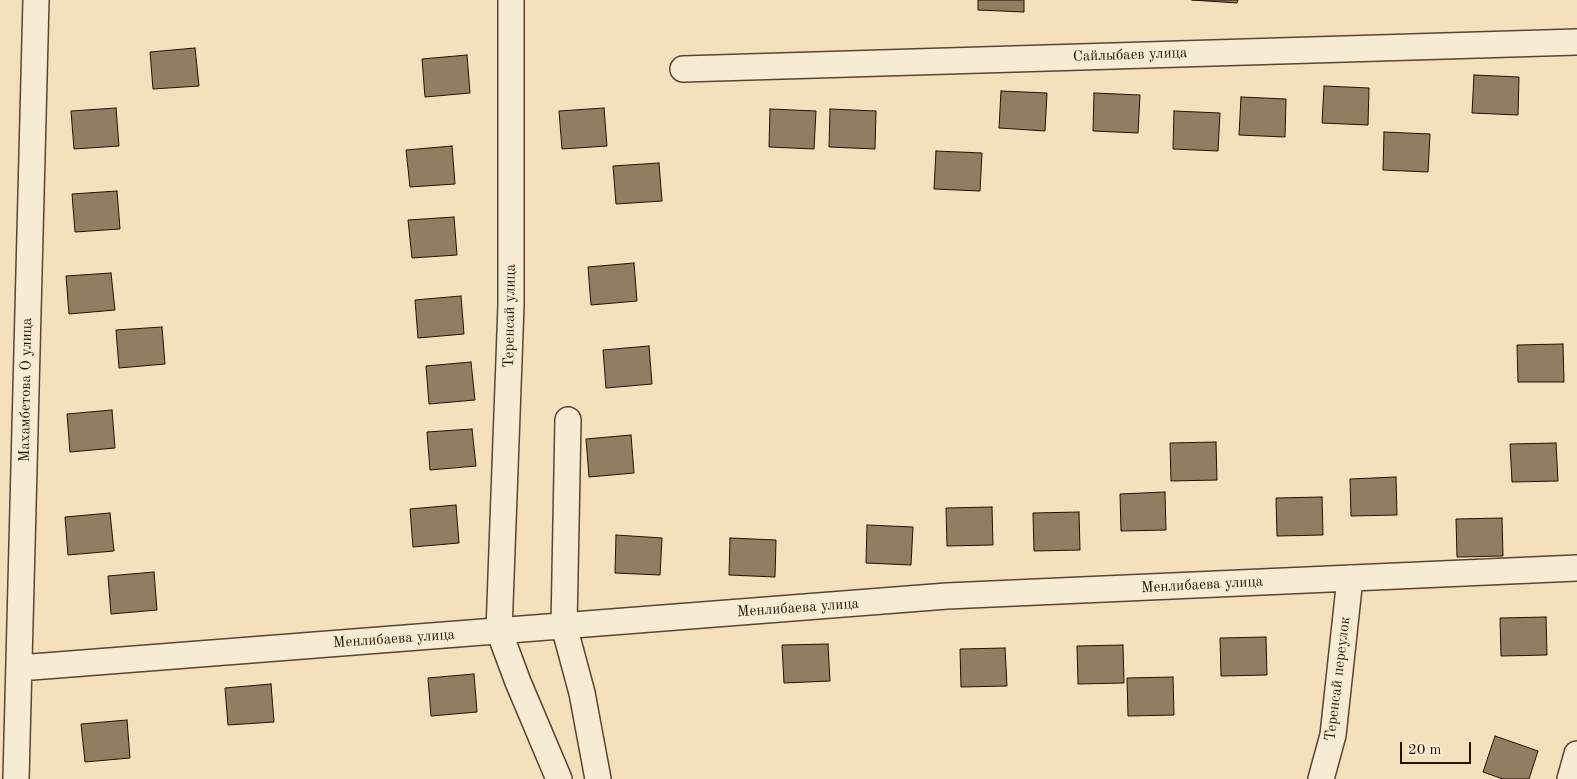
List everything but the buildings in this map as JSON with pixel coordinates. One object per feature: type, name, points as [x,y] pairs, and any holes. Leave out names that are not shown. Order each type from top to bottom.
[{"type":"street","name":"Махамбетова О улица","points":[[16,779],[36,0]]},
{"type":"street","name":"Теренсай улица","points":[[499,631],[511,305],[511,0]]},
{"type":"street","name":"Сайлыбаев улица","points":[[683,69],[1577,42]]},
{"type":"street","points":[[568,420],[564,626],[582,693],[598,779]]},
{"type":"street","name":"Менлибаева улица","points":[[19,668],[948,596],[1577,568]]},
{"type":"street","name":"Теренсай переулок","points":[[1321,779],[1333,735],[1350,578]]},
{"type":"street","points":[[499,631],[518,682],[559,779]]},
{"type":"street","points":[[1570,779],[1577,754]]}]
